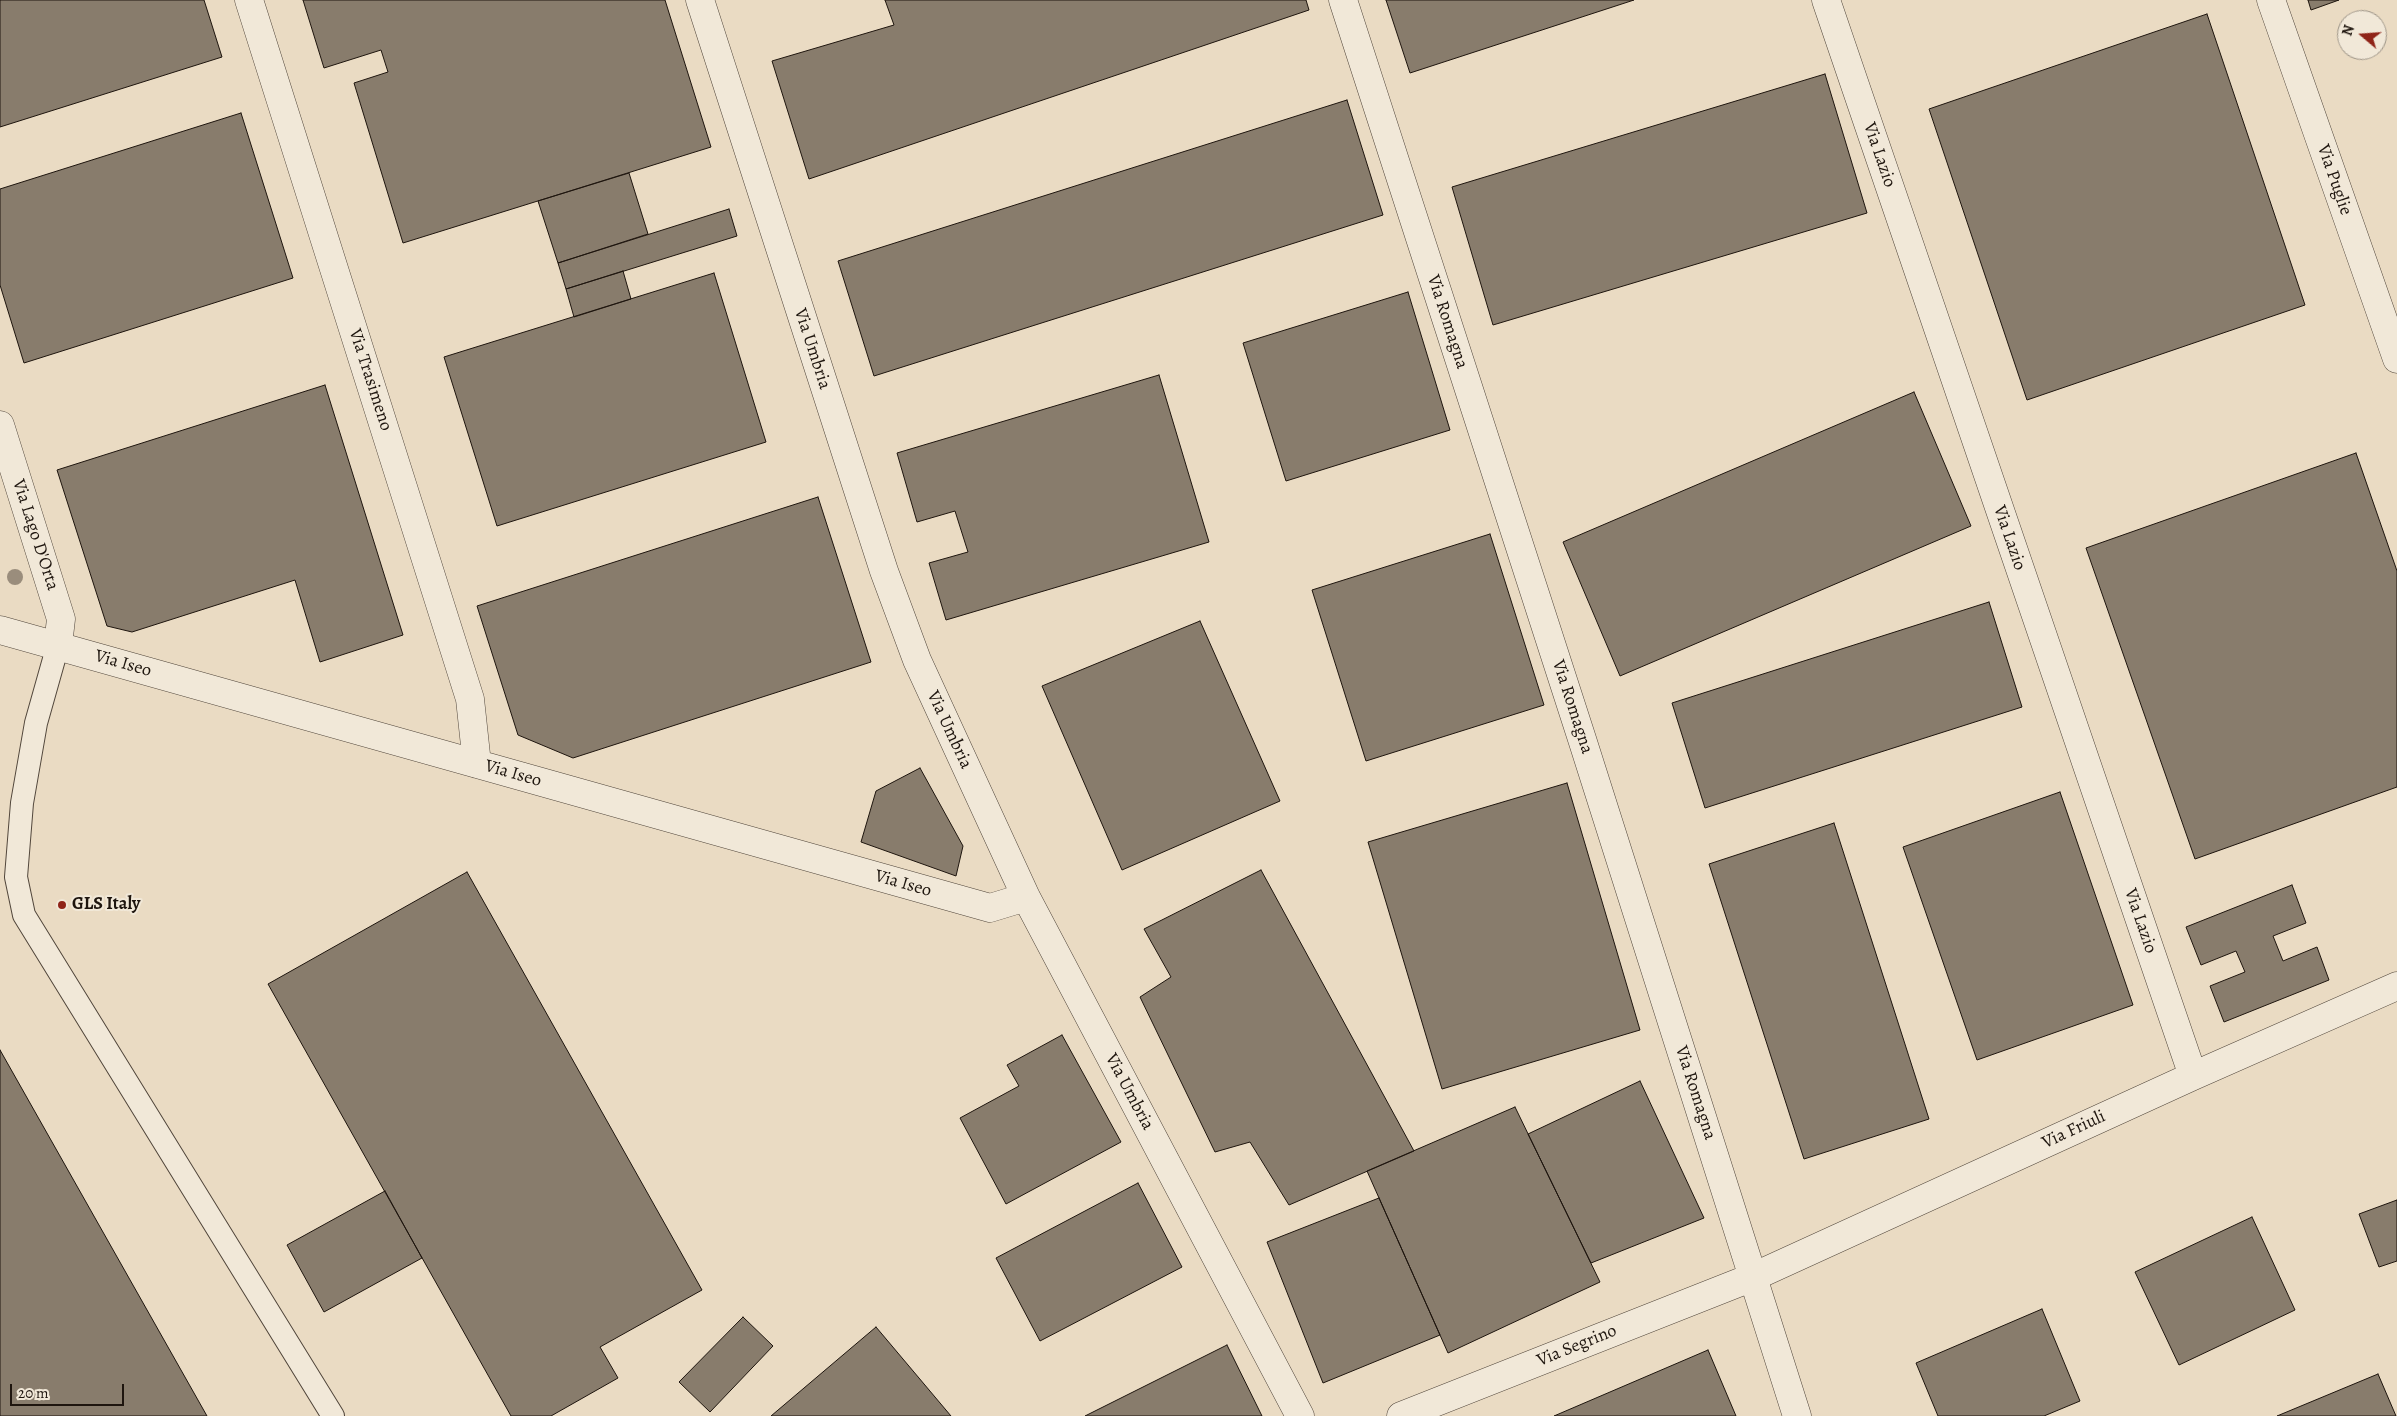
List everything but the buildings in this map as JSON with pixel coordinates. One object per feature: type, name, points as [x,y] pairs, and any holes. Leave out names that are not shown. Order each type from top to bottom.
[{"type":"street","name":"Via Trasimeno","points":[[249,0],[470,699],[477,764]]},
{"type":"street","name":"Via Umbria","points":[[700,0],[884,571],[917,660],[1026,897],[1300,1416]]},
{"type":"street","name":"Via Romagna","points":[[1343,0],[1582,739],[1797,1416]]},
{"type":"street","name":"Via Lazio","points":[[1826,0],[2193,1076]]},
{"type":"street","name":"Via Puglie","points":[[2271,0],[2397,360]]},
{"type":"street","name":"Via Lago D'Orta","points":[[0,426],[62,619],[58,645]]},
{"type":"street","name":"Via Iseo","points":[[0,630],[990,908],[1026,897]]},
{"type":"street","name":"Via Friuli","points":[[1753,1277],[2193,1076],[2397,986]]},
{"type":"street","name":"Via Segrino","points":[[1401,1416],[1753,1277]]},
{"type":"lane","points":[[58,645],[36,723],[22,803],[16,877],[24,915],[333,1416]]},
{"type":"place","name":"GLS Italy","points":[[62,905]]}]
